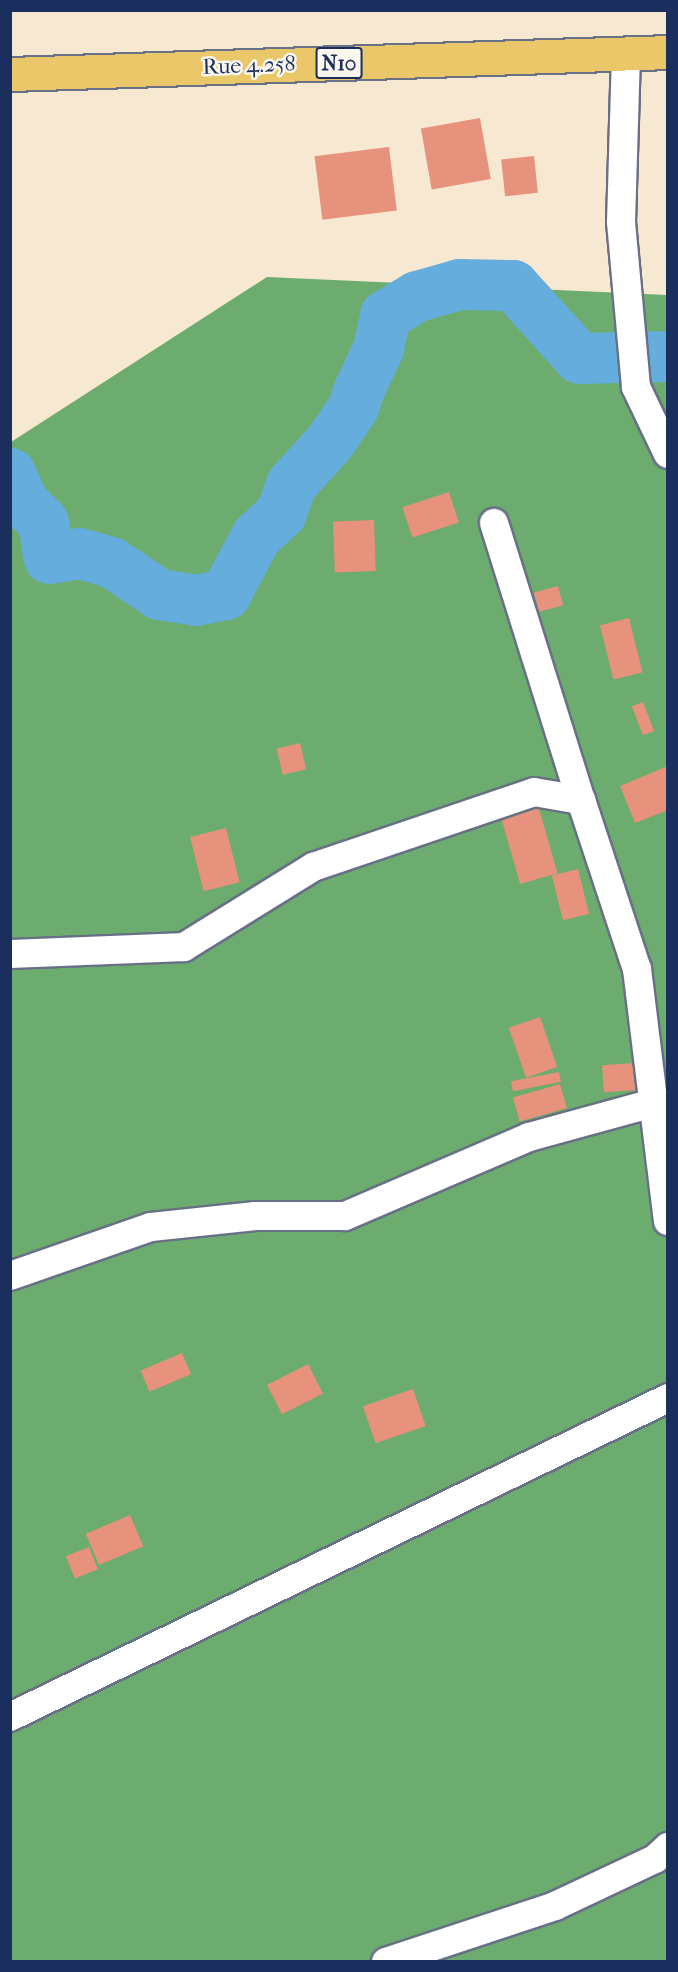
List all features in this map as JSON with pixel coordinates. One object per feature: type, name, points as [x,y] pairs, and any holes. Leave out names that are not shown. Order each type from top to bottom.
[{"type":"highway","name":"Rue 4.258","points":[[10,74],[668,52]]},
{"type":"street","points":[[626,54],[621,222],[636,387],[668,454]]},
{"type":"street","points":[[494,524],[637,969],[668,1221]]},
{"type":"street","points":[[10,954],[184,947],[313,867],[534,792],[581,800]]},
{"type":"street","points":[[10,1276],[151,1227],[255,1216],[345,1216],[529,1137],[653,1103]]},
{"type":"street","points":[[10,1717],[668,1398]]},
{"type":"street","points":[[386,1962],[458,1950],[655,1859],[668,1847]]},
{"type":"green space","points":[[267,277],[667,295],[667,1961],[11,1962],[11,442]]},
{"type":"building","points":[[480,118],[491,179],[432,189],[421,128]]},
{"type":"building","points":[[389,147],[397,211],[322,220],[315,156]]},
{"type":"building","points":[[534,156],[538,193],[505,196],[501,159]]},
{"type":"building","points":[[449,492],[459,522],[412,538],[402,507]]},
{"type":"building","points":[[374,520],[376,571],[335,572],[333,521]]},
{"type":"building","points":[[558,586],[563,605],[539,612],[534,592]]},
{"type":"building","points":[[629,618],[643,672],[613,680],[600,625]]},
{"type":"building","points":[[643,702],[654,731],[643,735],[632,706]]},
{"type":"building","points":[[300,743],[306,769],[283,775],[277,748]]},
{"type":"building","points":[[668,766],[668,810],[635,823],[620,786]]},
{"type":"building","points":[[538,805],[558,873],[520,884],[501,816]]},
{"type":"building","points":[[226,828],[240,882],[204,891],[190,837]]},
{"type":"building","points":[[578,869],[589,914],[563,920],[552,876]]},
{"type":"building","points":[[540,1017],[557,1067],[526,1078],[509,1028]]},
{"type":"building","points":[[634,1063],[636,1090],[604,1092],[602,1065]]},
{"type":"building","points":[[559,1072],[561,1082],[513,1091],[511,1081]]},
{"type":"building","points":[[560,1084],[567,1108],[520,1122],[513,1098]]},
{"type":"building","points":[[182,1353],[191,1374],[150,1392],[141,1371]]},
{"type":"building","points":[[308,1364],[323,1393],[282,1414],[267,1385]]},
{"type":"building","points":[[413,1389],[426,1426],[376,1443],[363,1406]]},
{"type":"building","points":[[130,1515],[143,1546],[99,1565],[86,1534]]},
{"type":"building","points":[[89,1547],[98,1569],[75,1579],[66,1556]]},
{"type":"waterway","points":[[10,473],[23,502],[43,522],[49,558],[79,553],[111,562],[159,594],[195,600],[225,594],[256,536],[281,513],[291,484],[330,441],[353,407],[378,348],[385,315],[417,296],[459,284],[513,285],[579,358],[668,356]]}]
